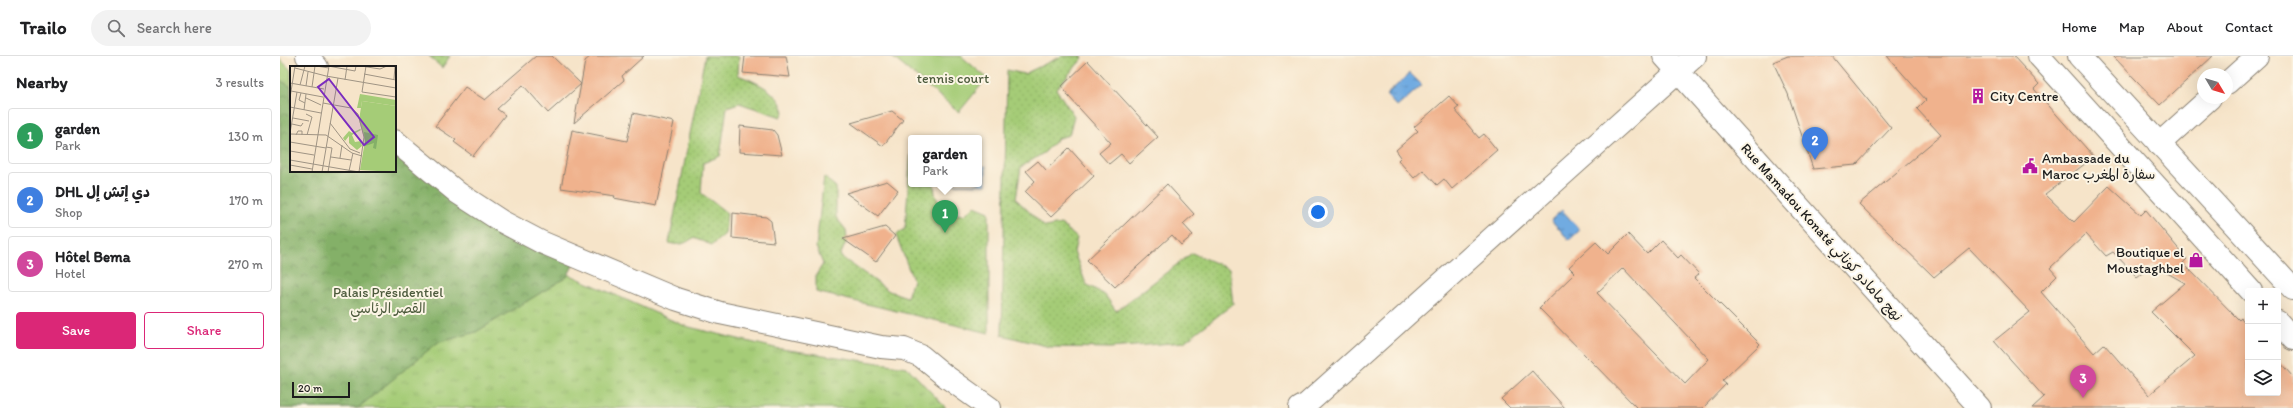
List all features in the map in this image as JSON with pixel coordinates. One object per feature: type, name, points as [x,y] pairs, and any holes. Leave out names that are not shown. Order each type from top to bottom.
[{"type":"street","points":[[307,56],[316,66]]},
{"type":"street","points":[[1300,408],[1308,404],[1671,64],[1695,56]]},
{"type":"street","points":[[2039,56],[2248,288]]},
{"type":"street","points":[[2079,56],[2293,289]]},
{"type":"street","points":[[2233,78],[2257,56]]},
{"type":"street","name":"Rue Mamadou Konaté نهج مامادو كوناتي","points":[[1671,64],[1980,408]]},
{"type":"street","points":[[2159,144],[2203,104]]},
{"type":"street","points":[[396,142],[458,193],[501,221],[541,242],[676,299],[720,313],[881,347],[904,349],[921,356],[944,375],[990,408]]},
{"type":"street","points":[[2280,324],[2293,339]]},
{"type":"green space","points":[[429,56],[450,56],[442,68]]},
{"type":"green space","points":[[705,56],[739,56],[738,75],[766,88],[777,98],[784,112],[781,117],[739,103],[727,107],[720,156],[703,163],[701,193],[727,213],[725,234],[712,245],[693,238],[682,244],[673,244],[669,243]]},
{"type":"green space","name":"tennis court","points":[[891,56],[961,56],[987,78],[959,112]]},
{"type":"green space","points":[[1062,56],[1081,56],[1083,58],[1056,89],[1074,116],[1069,135],[1058,138],[1045,152],[1021,167],[1016,199],[1045,227],[1061,224],[1077,238],[1074,252],[1086,284],[1105,295],[1116,311],[1192,253],[1229,269],[1233,304],[1184,342],[1110,348],[1050,347],[1002,335],[1007,70],[1024,74]]},
{"type":"green space","name":"Palais Présidentiel القصر الرئاسي","points":[[280,59],[290,69],[290,172],[396,172],[523,254],[685,326],[775,348],[907,367],[946,408],[280,408]]},
{"type":"green space","points":[[280,80],[290,86],[290,172],[396,172],[396,158],[575,262],[567,277],[476,332],[437,343],[358,408],[280,408]]},
{"type":"green space","points":[[824,177],[836,187],[836,217],[846,230],[847,240],[840,256],[889,291],[907,297],[913,280],[896,235],[905,229],[908,187],[934,187],[935,194],[943,213],[964,215],[975,206],[989,212],[989,333],[816,292],[816,275],[823,264],[816,247]]},
{"type":"water","points":[[1410,73],[1422,85],[1397,107],[1386,95]]},
{"type":"water","points":[[982,166],[986,166],[986,185],[982,185]]},
{"type":"water","points":[[1562,210],[1580,230],[1569,240],[1551,220]]},
{"type":"building","points":[[536,56],[552,56],[581,84],[548,113],[523,85],[497,109],[505,115],[473,156],[454,142],[456,140],[435,126],[465,87],[485,100]]},
{"type":"building","points":[[591,56],[644,56],[622,76],[624,80],[574,123],[585,61]]},
{"type":"building","points":[[745,56],[786,56],[790,77],[743,73]]},
{"type":"building","points":[[1788,56],[1832,56],[1891,128],[1856,165],[1813,169],[1788,94],[1773,62]]},
{"type":"building","points":[[1887,56],[2013,56],[2039,84],[2034,89],[2094,157],[2045,194],[2074,222],[2109,186],[2141,215],[2146,210],[2187,259],[2183,263],[2239,320],[2241,318],[2245,323],[2245,396],[2281,396],[2281,363],[2293,377],[2293,408],[2032,408],[2044,397],[1994,341],[2030,312],[1969,248],[1934,277],[1859,204],[1941,135],[1917,109],[1926,100]],"holes":[[[2086,234],[2106,256],[2113,252],[2137,277],[2153,265],[2185,283],[2151,312],[2195,356],[2149,395],[2104,344],[2094,353],[2041,292],[2057,276],[2050,268]]]},
{"type":"building","points":[[2113,56],[2213,56],[2200,68],[2197,68],[2197,71],[2160,105]]},
{"type":"building","points":[[1088,61],[1158,137],[1129,163],[1121,154],[1109,164],[1099,153],[1111,143],[1069,97],[1062,86]]},
{"type":"building","points":[[1449,96],[1459,107],[1455,110],[1479,138],[1484,134],[1497,150],[1452,189],[1444,179],[1437,185],[1423,170],[1414,178],[1398,160],[1401,157],[1396,150],[1418,131],[1414,127]]},
{"type":"building","points":[[892,111],[903,120],[883,146],[851,123]]},
{"type":"building","points":[[633,113],[674,122],[656,206],[614,198],[615,196],[561,188],[572,130],[627,141]]},
{"type":"building","points":[[740,126],[773,130],[777,135],[782,155],[739,152]]},
{"type":"building","points":[[1069,148],[1094,176],[1051,217],[1025,192],[1035,181],[1026,171],[1038,161],[1046,170]]},
{"type":"building","points":[[887,181],[898,190],[878,216],[846,193]]},
{"type":"building","points":[[1167,184],[1194,214],[1183,224],[1193,235],[1181,245],[1172,235],[1115,287],[1087,260]]},
{"type":"building","points":[[733,213],[766,217],[771,221],[774,242],[732,238]]},
{"type":"building","points":[[885,227],[895,236],[876,262],[843,239]]},
{"type":"building","points":[[1628,234],[1647,254],[1661,240],[1678,258],[1681,255],[1699,274],[1694,278],[1760,344],[1722,381],[1726,384],[1703,408],[1637,408],[1539,308],[1575,273],[1569,267],[1596,242],[1608,254]],"holes":[[[1623,268],[1709,359],[1685,384],[1597,293]]]},
{"type":"building","points":[[1532,371],[1565,408],[1510,408],[1501,399]]},
{"type":"place","name":"City Centre","points":[[1978,96]]},
{"type":"place","name":"DHL دي إتش إل","points":[[1815,160]]},
{"type":"place","name":"Ambassade du Maroc سفارة المغرب","points":[[2030,166]]},
{"type":"place","name":"garden","points":[[945,233]]},
{"type":"place","name":"Boutique el Moustaghbel","points":[[2196,260]]},
{"type":"place","name":"Hôtel Bema","points":[[2083,398]]}]
